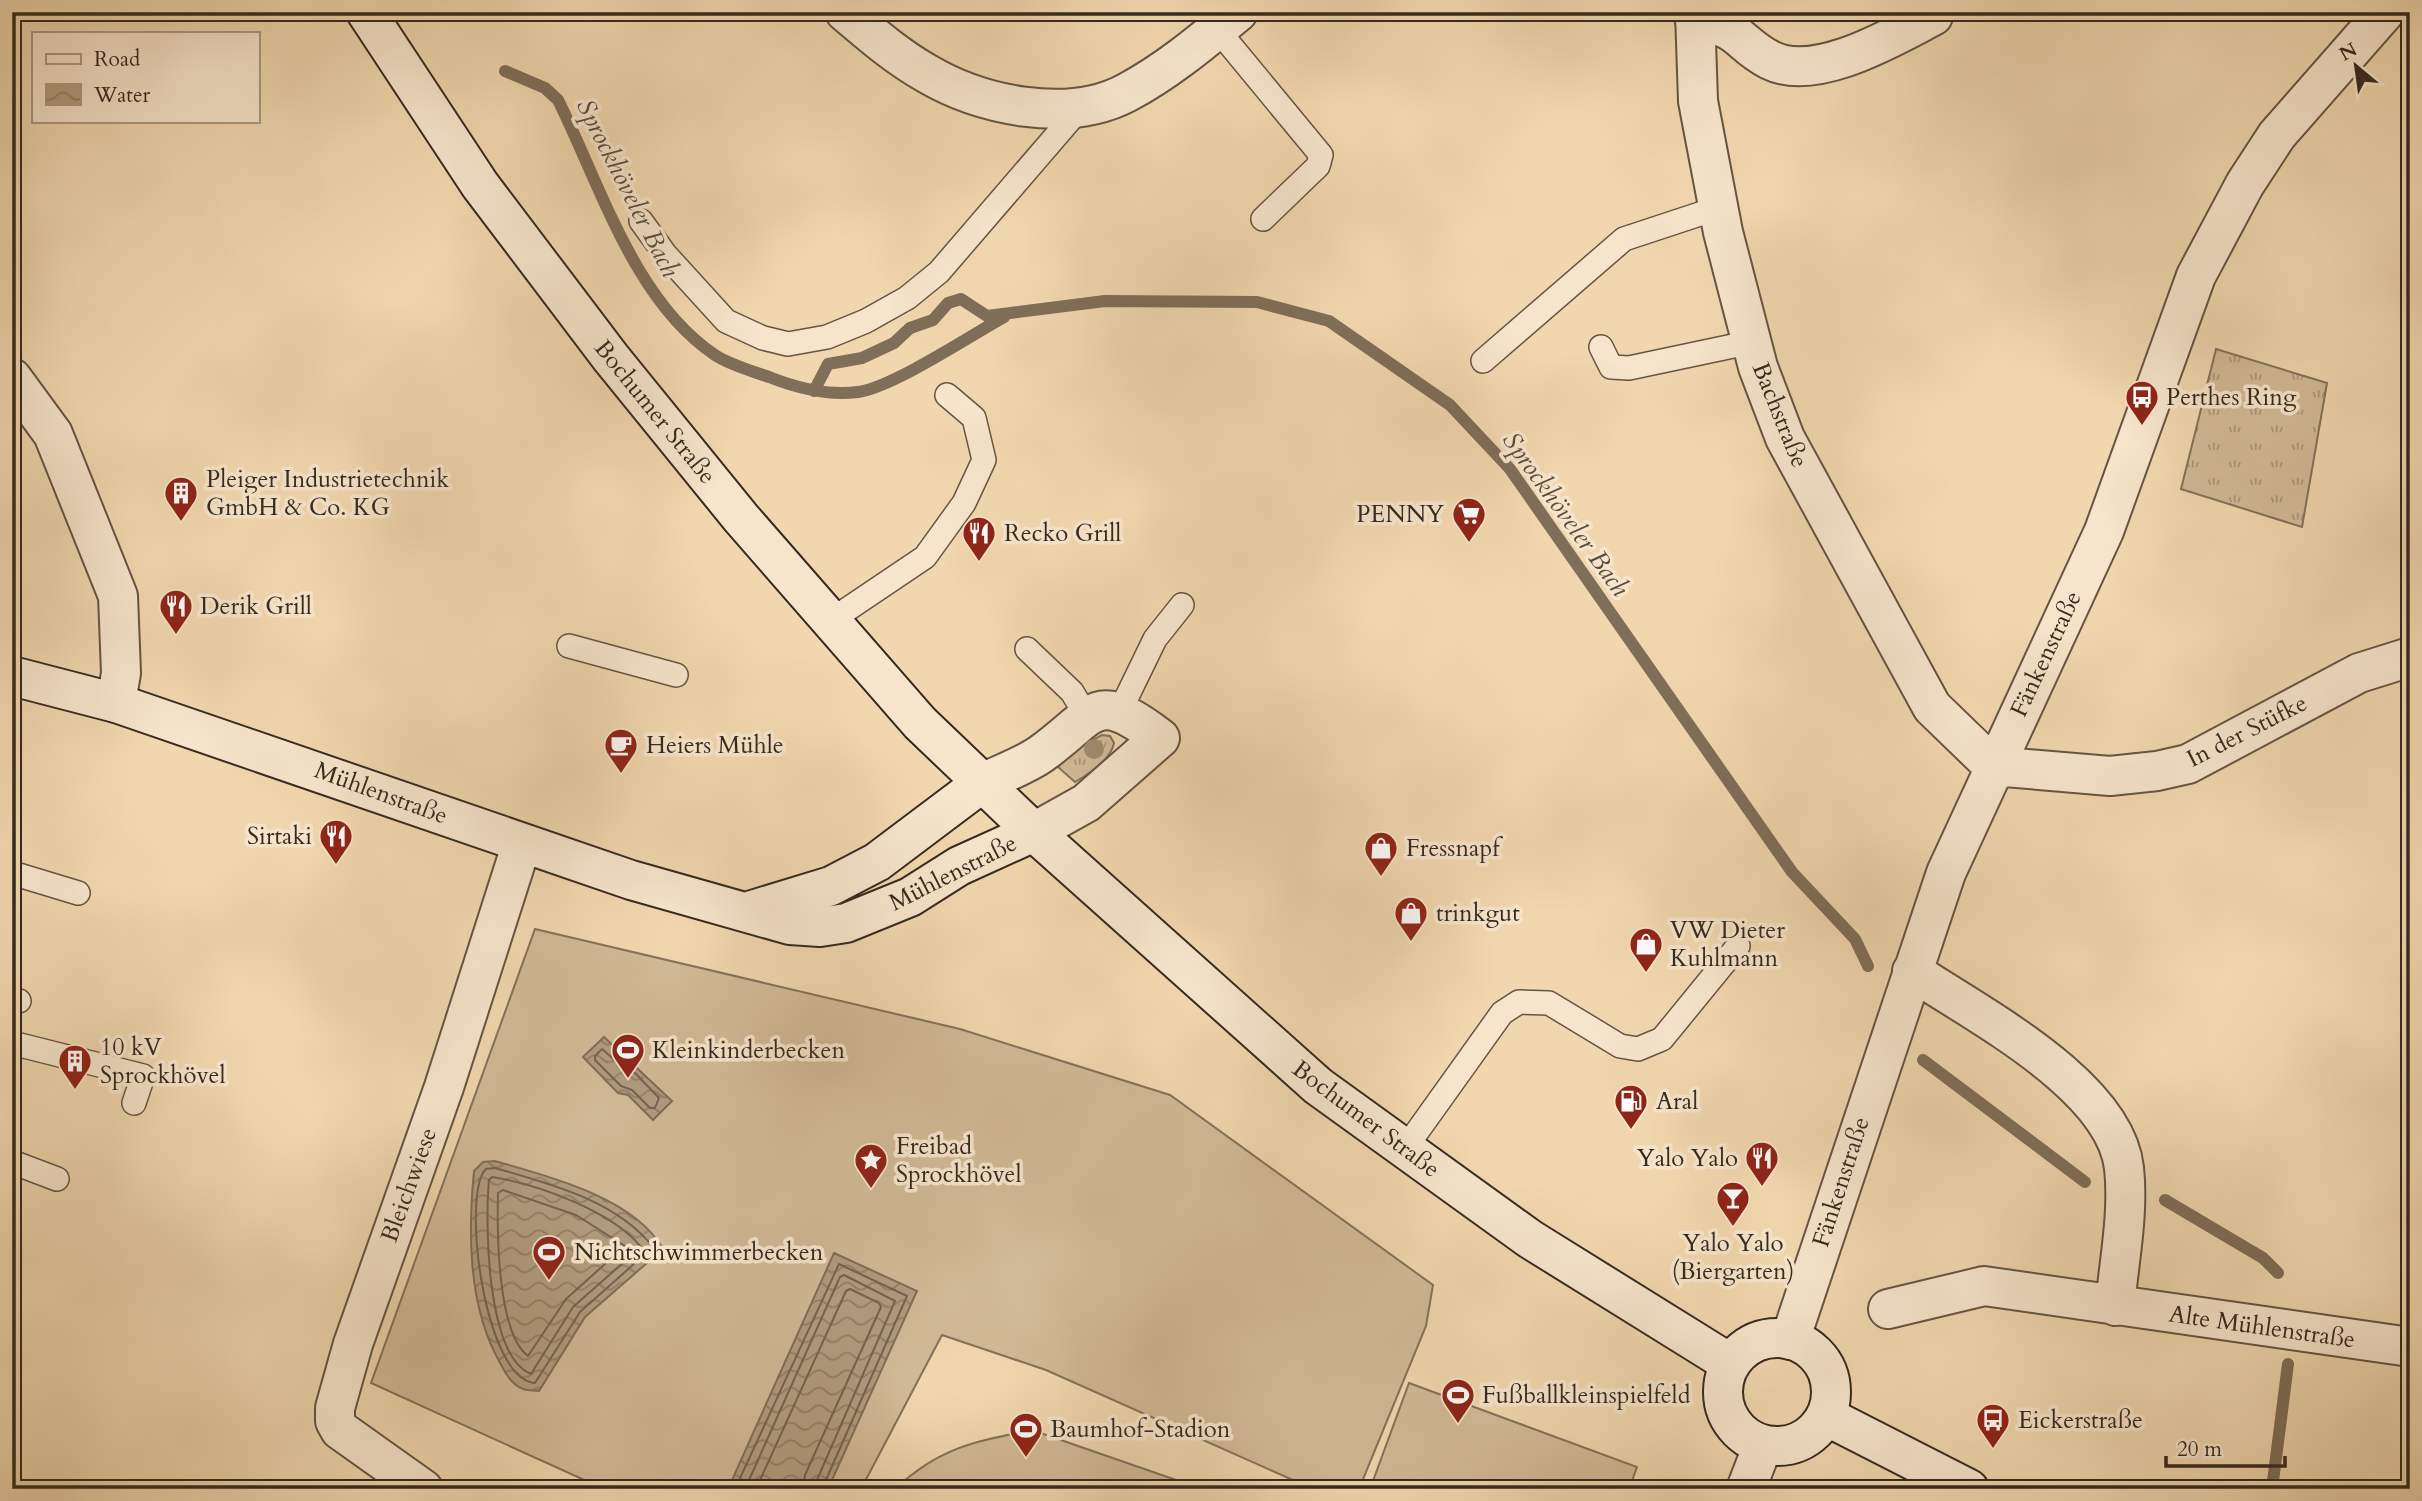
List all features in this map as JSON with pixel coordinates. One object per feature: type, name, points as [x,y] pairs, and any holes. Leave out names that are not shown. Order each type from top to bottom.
[{"type":"street","name":"Bochumer Straße","points":[[366,12],[480,185],[572,307],[698,466],[920,723],[1034,832],[1299,1069],[1404,1150],[1530,1239],[1731,1364]]},
{"type":"street","points":[[845,12],[898,55],[927,74],[970,93],[1039,108],[1082,107],[1124,95],[1228,21]]},
{"type":"street","name":"Fänkenstraße","points":[[1790,1340],[1947,873],[1993,766],[2104,531],[2191,287],[2216,235],[2277,135],[2385,12]]},
{"type":"street","points":[[1695,17],[1719,23],[1737,33],[1770,60],[1790,67],[1824,63],[1873,47],[1933,16]]},
{"type":"street","name":"Bachstraße","points":[[1695,17],[1698,101],[1718,208],[1752,342],[1785,438],[1932,706],[1993,766]]},
{"type":"street","points":[[12,378],[53,434],[118,596],[121,673],[116,703]]},
{"type":"street","name":"In der Stüfke","points":[[1993,766],[2110,776],[2157,771],[2188,764],[2359,673],[2410,657]]},
{"type":"street","name":"Mühlenstraße","points":[[12,676],[116,703],[700,902],[750,911],[790,925],[820,927],[846,923],[910,897],[959,866],[1034,832]]},
{"type":"street","points":[[982,783],[1040,755],[1103,713],[1160,738],[1086,803],[1034,832]]},
{"type":"street","name":"Mühlenstraße","points":[[750,911],[831,886],[877,862],[982,783]]},
{"type":"street","name":"Bleichwiese","points":[[423,1489],[340,1430],[335,1421],[335,1408],[353,1344],[444,1087],[522,843]]},
{"type":"street","points":[[1912,971],[2053,1065],[2101,1111],[2115,1136],[2124,1165],[2126,1200],[2115,1306]]},
{"type":"street","name":"Alte Mühlenstraße","points":[[1888,1309],[1984,1286],[2410,1347]]},
{"type":"street","points":[[1773,1338],[1790,1340],[1817,1356],[1826,1370],[1831,1401],[1826,1416],[1815,1432],[1800,1442],[1781,1446],[1763,1445],[1747,1438],[1735,1427],[1727,1413],[1723,1396],[1731,1364],[1742,1351],[1756,1342],[1773,1338]]},
{"type":"street","points":[[1826,1416],[1969,1489]]},
{"type":"street","points":[[1746,1489],[1763,1445]]},
{"type":"lane","points":[[1228,21],[1321,155],[1318,166],[1263,219]]},
{"type":"lane","points":[[641,220],[665,254],[726,321],[763,338],[788,344],[827,337],[866,321],[907,298],[939,272],[1082,107]]},
{"type":"lane","points":[[1483,361],[1624,239],[1718,208]]},
{"type":"lane","points":[[1601,346],[1611,367],[1629,368],[1752,342]]},
{"type":"lane","points":[[830,621],[925,557],[964,503],[984,460],[974,418],[947,395]]},
{"type":"lane","points":[[1027,649],[1072,692],[1103,713],[1182,605]]},
{"type":"lane","points":[[569,646],[676,675]]},
{"type":"lane","points":[[12,873],[78,893]]},
{"type":"lane","points":[[1404,1150],[1502,1013],[1518,1002],[1549,1003],[1620,1046],[1638,1049],[1661,1039],[1738,946]]},
{"type":"lane","points":[[12,1043],[143,1076],[134,1104]]},
{"type":"lane","points":[[12,1162],[57,1179]]},
{"type":"green space","points":[[2216,349],[2327,383],[2302,527],[2181,489]]},
{"type":"green space","points":[[1102,735],[1110,736],[1114,743],[1109,755],[1093,771],[1075,782],[1058,767],[1079,747]]},
{"type":"green space","name":"Freibad Sprockhövel","points":[[535,929],[960,1029],[1170,1095],[1433,1285],[1426,1326],[1359,1489],[1313,1489],[1046,1370],[942,1335],[861,1489],[604,1489],[371,1383]]},
{"type":"green space","name":"Fußballkleinspielfeld","points":[[1409,1383],[1637,1467],[1629,1489],[1370,1489]]},
{"type":"green space","name":"Baumhof-Stadion","points":[[1032,1430],[1202,1489],[895,1489],[927,1464],[959,1448]]},
{"type":"water","name":"Kleinkinderbecken","points":[[604,1037],[672,1101],[653,1120],[628,1095],[618,1093],[583,1057]]},
{"type":"water","name":"Nichtschwimmerbecken","points":[[495,1161],[563,1182],[611,1202],[650,1231],[663,1249],[585,1317],[539,1391],[519,1387],[506,1374],[489,1339],[476,1293],[471,1244],[474,1171],[483,1162]]},
{"type":"water","points":[[834,1253],[917,1291],[828,1489],[728,1489]]},
{"type":"waterway","name":"Sprockhöveler Bach","points":[[505,71],[545,88],[558,100],[622,239],[641,273],[662,304],[687,332],[727,362],[802,388],[835,393],[858,392],[911,371],[1004,317]]},
{"type":"waterway","name":"Sprockhöveler Bach","points":[[814,391],[828,364],[862,358],[894,343],[910,328],[933,320],[948,303],[961,299],[987,316],[1105,301],[1257,302],[1329,321],[1450,405],[1510,469],[1792,872],[1855,939],[1868,966]]},
{"type":"waterway","name":"Sprockhöveler Bach","points":[[1923,1060],[2085,1182]]},
{"type":"waterway","name":"Sprockhöveler Bach","points":[[2165,1200],[2263,1258],[2278,1273]]},
{"type":"waterway","name":"Sprockhöveler Bach","points":[[2272,1489],[2288,1364]]},
{"type":"place","name":"Perthes Ring","points":[[2142,427]]},
{"type":"place","name":"Pleiger Industrietechnik GmbH & Co. KG","points":[[181,523]]},
{"type":"place","name":"PENNY","points":[[1469,544]]},
{"type":"place","name":"Recko Grill","points":[[979,563]]},
{"type":"place","name":"Derik Grill","points":[[176,636]]},
{"type":"place","name":"Heiers Mühle","points":[[621,775]]},
{"type":"place","name":"Sirtaki","points":[[336,866]]},
{"type":"place","name":"Fressnapf","points":[[1381,878]]},
{"type":"place","name":"trinkgut","points":[[1411,943]]},
{"type":"place","name":"VW Dieter Kuhlmann","points":[[1646,974]]},
{"type":"place","name":"Kleinkinderbecken","points":[[628,1080]]},
{"type":"place","name":"10 kV Sprockhövel","points":[[75,1091]]},
{"type":"place","name":"Aral","points":[[1631,1131]]},
{"type":"place","name":"Yalo Yalo","points":[[1762,1188]]},
{"type":"place","name":"Freibad Sprockhövel","points":[[871,1190]]},
{"type":"place","name":"Yalo Yalo (Biergarten)","points":[[1733,1228]]},
{"type":"place","name":"Nichtschwimmerbecken","points":[[549,1282]]},
{"type":"place","name":"Fußballkleinspielfeld","points":[[1458,1425]]},
{"type":"place","name":"Eickerstraße","points":[[1993,1450]]},
{"type":"place","name":"Baumhof-Stadion","points":[[1026,1459]]}]
